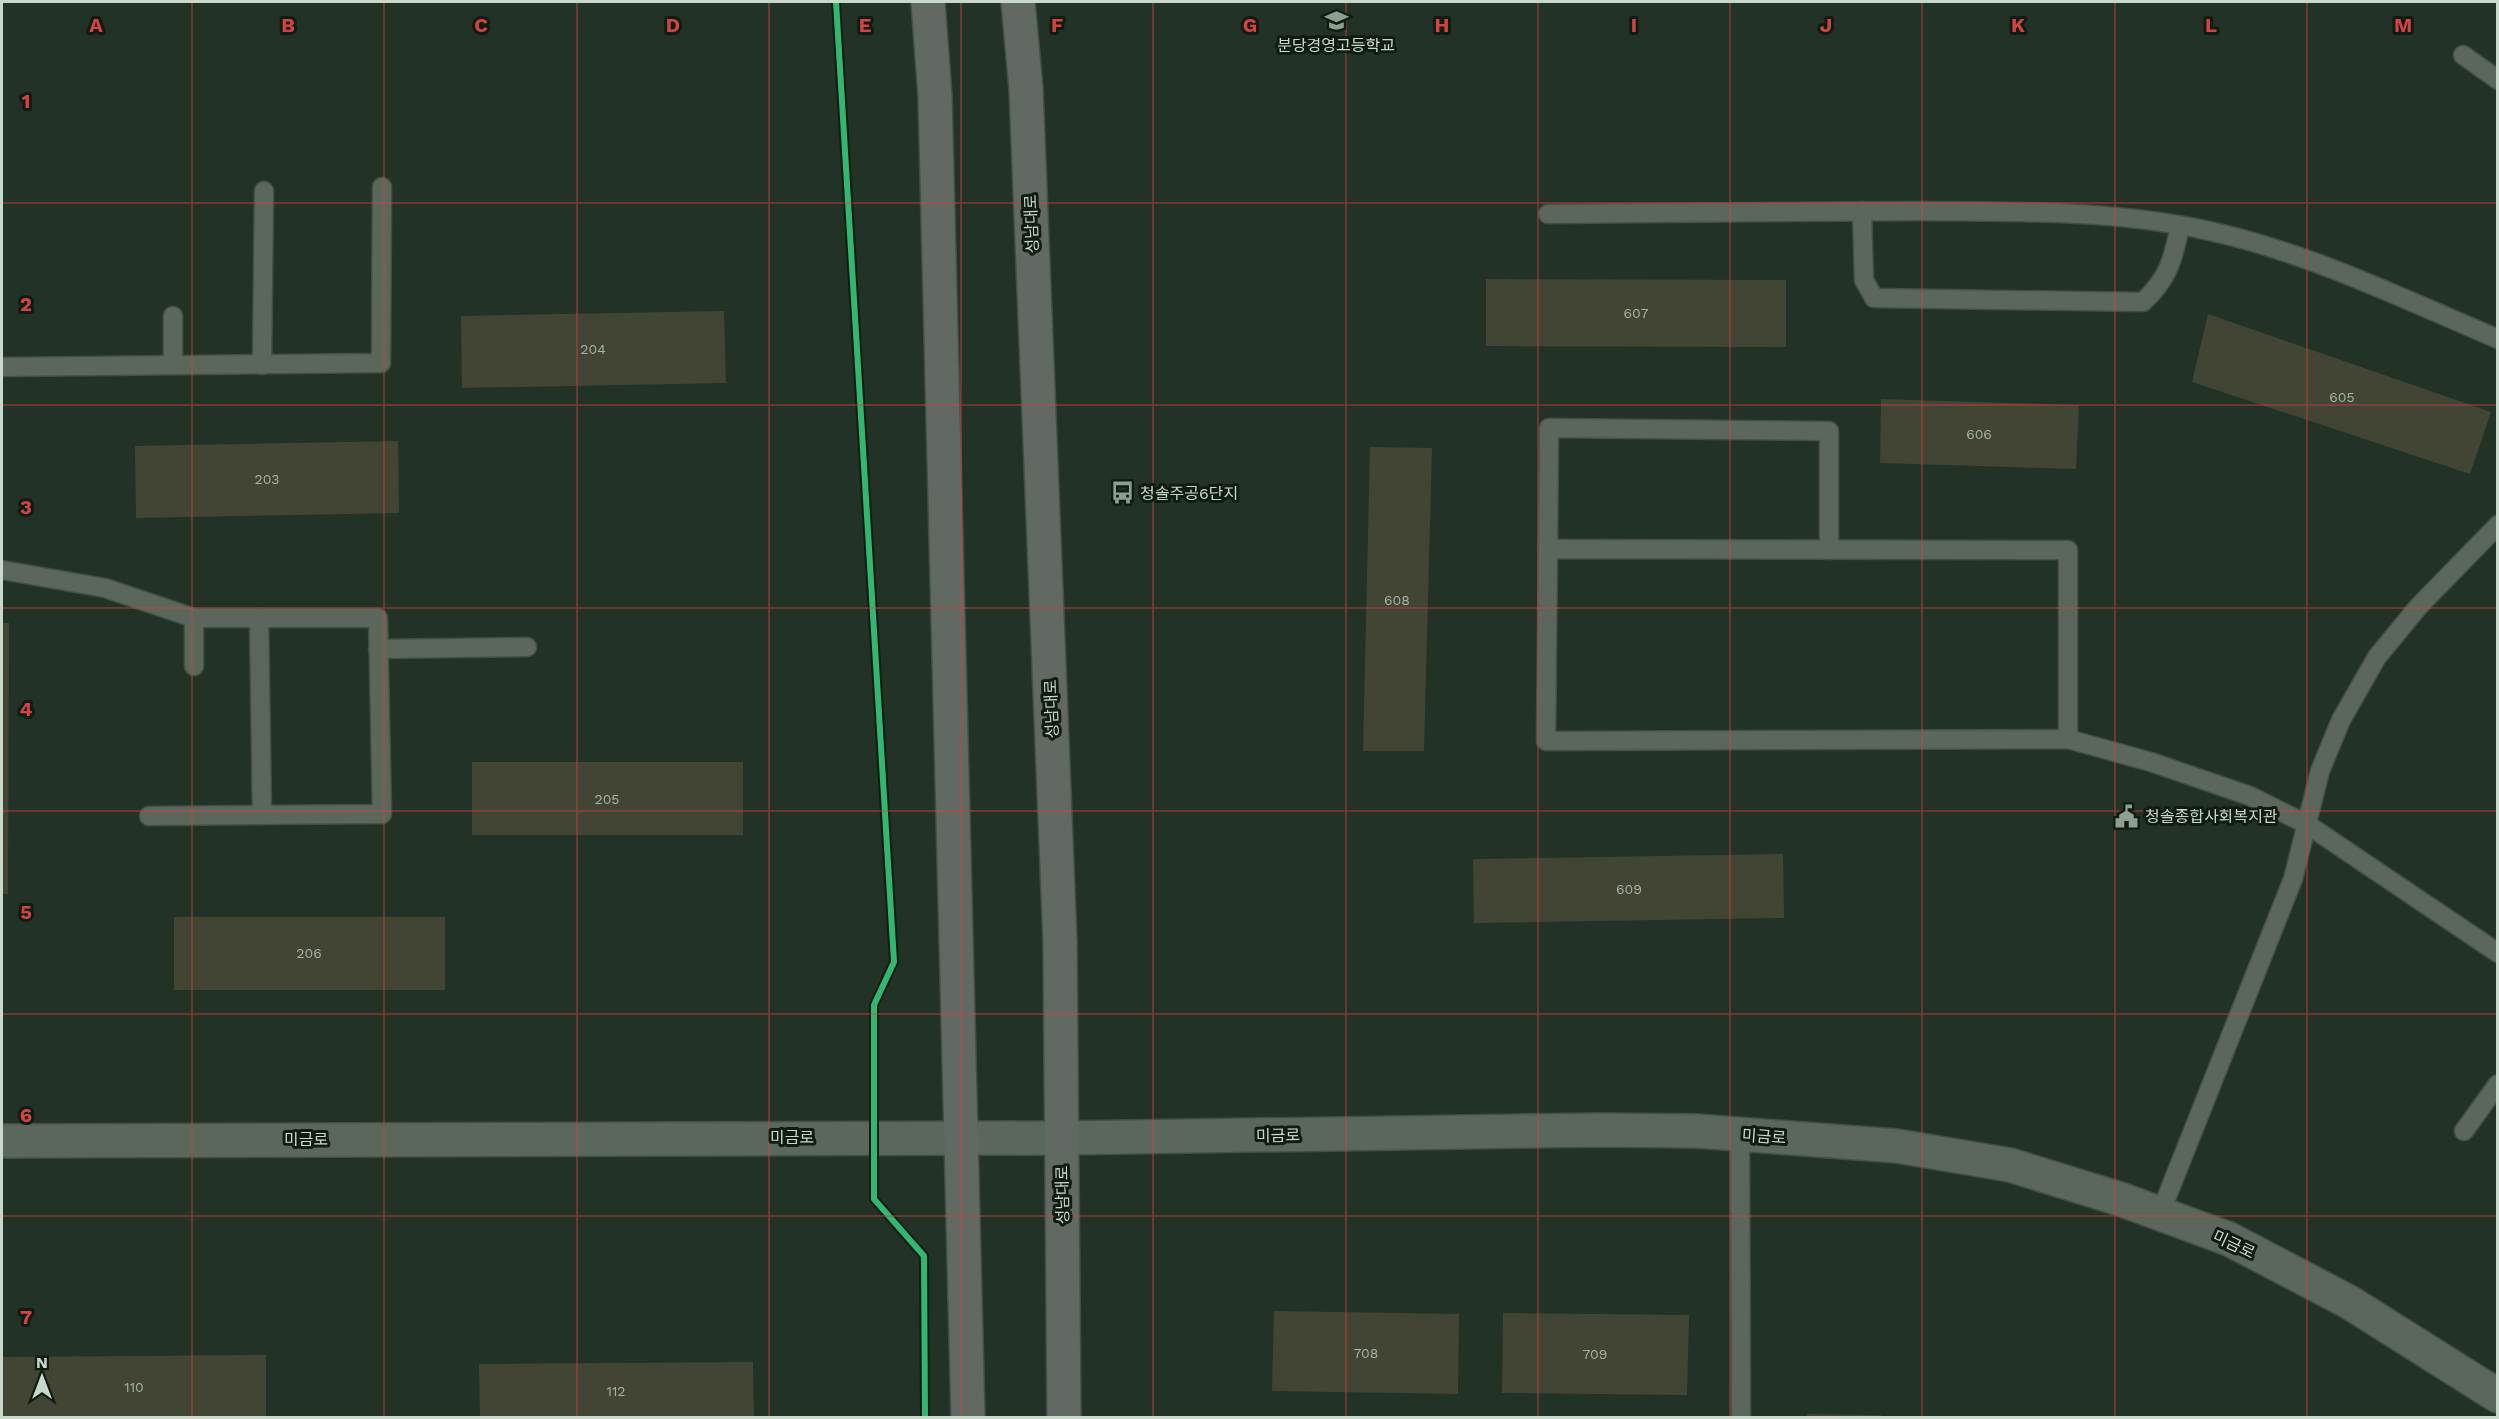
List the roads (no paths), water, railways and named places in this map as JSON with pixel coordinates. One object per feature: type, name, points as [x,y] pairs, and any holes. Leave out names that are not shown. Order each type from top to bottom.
[{"type":"main road","points":[[928,2],[935,96],[968,1418]]},
{"type":"main road","name":"성남대로","points":[[1018,2],[1026,89],[1060,942],[1064,1418]]},
{"type":"main road","name":"미금로","points":[[2,1141],[1061,1138],[1599,1130],[1740,1135],[1897,1146],[2010,1165],[2229,1239],[2349,1302],[2498,1396]]},
{"type":"lane","points":[[2463,55],[2498,80]]},
{"type":"lane","points":[[2,367],[381,363],[382,187]]},
{"type":"lane","points":[[262,365],[264,191]]},
{"type":"lane","points":[[1862,211],[1864,280],[1874,298],[2143,302],[2160,286],[2172,262],[2180,226]]},
{"type":"lane","points":[[1548,214],[1862,211],[2065,213],[2115,216],[2180,226],[2244,240],[2291,254],[2498,339]]},
{"type":"lane","points":[[173,316],[173,365]]},
{"type":"lane","points":[[1829,550],[1829,431],[1549,428],[1546,741],[2068,739],[2151,762],[2250,796],[2308,825],[2498,953]]},
{"type":"lane","points":[[2160,1214],[2293,879],[2320,771],[2341,720],[2377,657],[2419,606],[2498,525]]},
{"type":"lane","points":[[1548,549],[2068,550],[2068,739]]},
{"type":"lane","points":[[2,570],[105,588],[194,618],[378,618],[382,814],[149,816]]},
{"type":"lane","points":[[194,618],[194,666]]},
{"type":"lane","points":[[259,618],[262,815]]},
{"type":"lane","points":[[378,649],[526,647]]},
{"type":"lane","points":[[2464,1131],[2498,1084]]},
{"type":"lane","points":[[1740,1135],[1741,1418]]},
{"type":"place","name":"분당경영고등학교","points":[[1336,20]]},
{"type":"place","name":"청솔주공6단지","points":[[1122,493]]},
{"type":"place","name":"청솔종합사회복지관","points":[[2127,816]]}]
